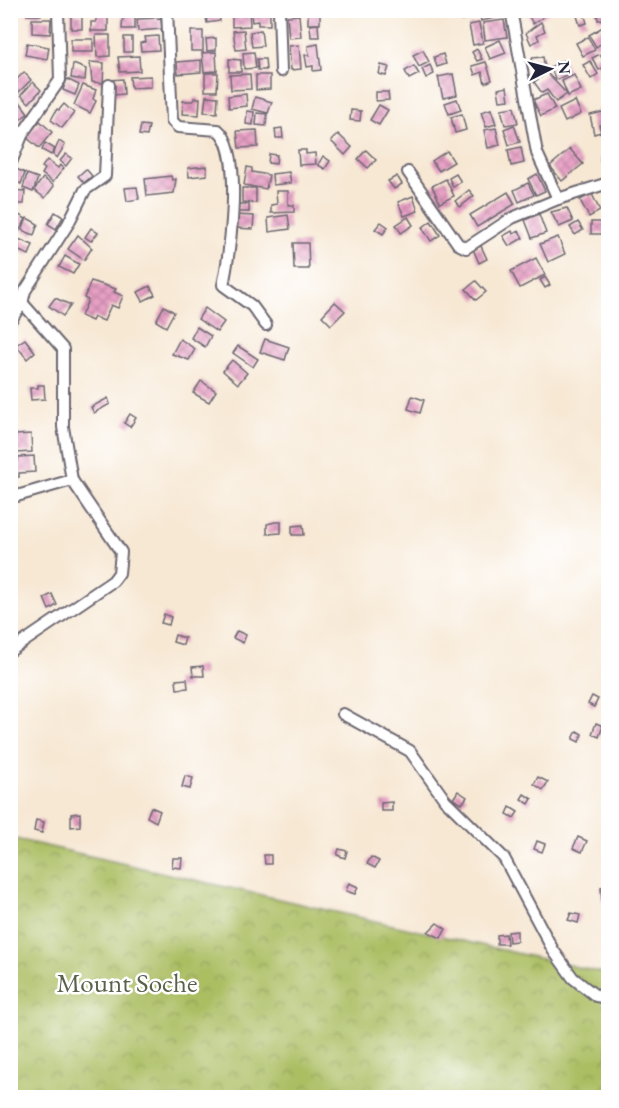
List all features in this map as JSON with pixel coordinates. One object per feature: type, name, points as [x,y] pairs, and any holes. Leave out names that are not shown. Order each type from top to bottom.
[{"type":"street","points":[[10,165],[23,133],[60,80],[58,10]]},
{"type":"street","points":[[167,10],[172,121],[178,127],[218,129],[227,142],[233,210],[232,241],[223,285],[252,306],[266,325]]},
{"type":"street","points":[[279,10],[281,71]]},
{"type":"street","points":[[511,10],[537,153],[558,199]]},
{"type":"street","points":[[10,321],[22,304],[25,291],[68,224],[85,190],[105,176],[109,85]]},
{"type":"street","points":[[408,172],[458,244],[466,248],[512,218],[558,199],[609,183]]},
{"type":"street","points":[[10,289],[63,349],[63,427],[72,480],[121,552],[119,573],[113,581],[10,651]]},
{"type":"street","points":[[10,498],[72,480]]},
{"type":"street","points":[[344,714],[410,751],[445,801],[504,858],[553,950],[573,978],[596,996],[609,998]]},
{"type":"green space","name":"Mount Soche","points":[[11,838],[608,974],[608,1097],[11,1098]]},
{"type":"building","points":[[27,10],[41,10],[41,15],[27,15]]},
{"type":"building","points":[[205,10],[218,10],[220,21],[207,23]]},
{"type":"building","points":[[241,10],[249,10],[250,26],[232,27],[232,14],[241,14]]},
{"type":"building","points":[[256,10],[270,10],[270,25],[258,25],[258,21],[252,22],[251,14],[256,14]]},
{"type":"building","points":[[459,10],[469,10],[470,19],[460,20]]},
{"type":"building","points":[[484,10],[497,10],[499,17],[481,21],[480,16],[485,15]]},
{"type":"building","points":[[531,10],[553,10],[533,24],[527,13]]},
{"type":"building","points":[[596,10],[607,10],[608,18],[598,20]]},
{"type":"building","points":[[123,12],[135,13],[135,29],[122,29]]},
{"type":"building","points":[[308,12],[320,12],[320,24],[308,24]]},
{"type":"building","points":[[71,13],[82,14],[82,29],[71,29]]},
{"type":"building","points":[[584,13],[587,23],[580,25],[577,16]]},
{"type":"building","points":[[96,14],[108,14],[108,31],[91,31],[91,22],[96,22]]},
{"type":"building","points":[[299,15],[301,37],[289,38],[287,16]]},
{"type":"building","points":[[161,18],[162,29],[138,31],[137,19]]},
{"type":"building","points":[[32,19],[51,19],[50,34],[32,33]]},
{"type":"building","points":[[504,20],[507,37],[485,40],[483,23]]},
{"type":"building","points":[[541,22],[545,31],[537,35],[539,40],[531,44],[526,33]]},
{"type":"building","points":[[479,23],[483,43],[473,45],[469,25]]},
{"type":"building","points":[[318,24],[319,37],[311,37],[310,25]]},
{"type":"building","points":[[606,25],[608,39],[596,47],[589,35]]},
{"type":"building","points":[[244,30],[246,49],[236,50],[233,31]]},
{"type":"building","points":[[261,30],[263,46],[252,47],[250,32]]},
{"type":"building","points":[[191,31],[203,31],[203,51],[191,51]]},
{"type":"building","points":[[96,35],[110,35],[110,56],[97,57]]},
{"type":"building","points":[[158,36],[159,50],[141,51],[140,43],[146,42],[145,37]]},
{"type":"building","points":[[124,37],[132,37],[132,52],[124,52]]},
{"type":"building","points":[[588,37],[595,50],[583,56],[576,43]]},
{"type":"building","points":[[216,38],[216,50],[207,51],[206,39]]},
{"type":"building","points":[[71,39],[93,39],[93,52],[71,52]]},
{"type":"building","points":[[500,40],[506,53],[490,59],[485,47]]},
{"type":"building","points":[[27,43],[49,47],[47,59],[25,55]]},
{"type":"building","points":[[318,44],[321,70],[313,71],[313,66],[307,67],[305,55],[309,55],[308,46]]},
{"type":"building","points":[[299,45],[301,69],[291,70],[289,46]]},
{"type":"building","points":[[477,49],[482,59],[477,61],[472,52]]},
{"type":"building","points":[[423,50],[429,62],[419,67],[413,55]]},
{"type":"building","points":[[216,52],[217,71],[204,72],[202,53]]},
{"type":"building","points":[[254,52],[256,68],[244,69],[243,53]]},
{"type":"building","points":[[443,54],[446,64],[437,67],[434,57]]},
{"type":"building","points":[[600,54],[606,66],[599,70],[592,58]]},
{"type":"building","points":[[139,56],[140,71],[120,72],[118,57]]},
{"type":"building","points":[[543,57],[545,68],[533,69],[532,58]]},
{"type":"building","points":[[229,59],[241,60],[241,72],[229,72]]},
{"type":"building","points":[[257,59],[265,59],[266,70],[258,70]]},
{"type":"building","points":[[201,60],[201,72],[178,74],[177,62]]},
{"type":"building","points":[[564,60],[570,73],[556,80],[550,67]]},
{"type":"building","points":[[590,61],[598,74],[591,79],[583,65]]},
{"type":"building","points":[[90,62],[104,63],[103,83],[92,82]]},
{"type":"building","points":[[486,62],[492,80],[485,83],[482,72],[475,75],[472,66]]},
{"type":"building","points":[[73,64],[86,69],[85,80],[71,78]]},
{"type":"building","points":[[381,65],[389,67],[386,76],[379,74]]},
{"type":"building","points":[[430,65],[434,74],[426,78],[422,69]]},
{"type":"building","points":[[414,66],[419,74],[409,79],[405,71]]},
{"type":"building","points":[[24,72],[31,80],[18,93],[11,85]]},
{"type":"building","points":[[205,73],[218,73],[217,91],[205,91]]},
{"type":"building","points":[[547,73],[567,94],[556,102],[547,90],[542,93],[534,82]]},
{"type":"building","points":[[250,74],[251,89],[231,90],[230,75]]},
{"type":"building","points":[[453,74],[457,95],[443,98],[438,77]]},
{"type":"building","points":[[256,75],[270,75],[270,89],[256,90]]},
{"type":"building","points":[[574,75],[581,90],[568,96],[562,81]]},
{"type":"building","points":[[151,76],[151,87],[131,88],[130,77]]},
{"type":"building","points":[[67,79],[79,85],[75,95],[63,90]]},
{"type":"building","points":[[123,79],[124,94],[113,95],[110,80]]},
{"type":"building","points":[[33,82],[41,90],[29,103],[21,95]]},
{"type":"building","points":[[83,85],[96,90],[93,99],[96,101],[90,113],[74,105]]},
{"type":"building","points":[[507,87],[509,100],[500,101],[498,89]]},
{"type":"building","points":[[376,92],[388,92],[389,100],[376,101]]},
{"type":"building","points":[[246,94],[247,106],[229,108],[228,96]]},
{"type":"building","points":[[547,94],[555,109],[541,116],[533,100]]},
{"type":"building","points":[[206,96],[218,97],[217,113],[204,112]]},
{"type":"building","points":[[255,97],[272,102],[268,113],[252,109]]},
{"type":"building","points":[[194,98],[200,98],[199,115],[182,114],[183,101],[193,101]]},
{"type":"building","points":[[457,99],[461,110],[449,114],[445,103]]},
{"type":"building","points":[[575,101],[581,114],[565,122],[559,109]]},
{"type":"building","points":[[20,102],[28,113],[15,124],[10,118],[10,110]]},
{"type":"building","points":[[64,104],[74,113],[62,128],[51,120],[57,109],[59,110]]},
{"type":"building","points":[[379,105],[388,110],[379,125],[370,120]]},
{"type":"building","points":[[514,107],[518,123],[505,125],[501,109]]},
{"type":"building","points":[[491,109],[496,124],[486,127],[481,112]]},
{"type":"building","points":[[608,109],[608,130],[607,130],[604,110]]},
{"type":"building","points":[[351,110],[361,111],[360,121],[350,120]]},
{"type":"building","points":[[247,111],[254,112],[253,125],[246,124]]},
{"type":"building","points":[[603,112],[605,124],[599,125],[601,132],[594,134],[590,115]]},
{"type":"building","points":[[257,113],[267,114],[266,126],[256,125]]},
{"type":"building","points":[[462,114],[466,130],[455,133],[451,117]]},
{"type":"building","points":[[40,121],[52,132],[39,148],[26,137]]},
{"type":"building","points":[[141,125],[149,126],[147,136],[139,135]]},
{"type":"building","points":[[514,125],[520,142],[509,145],[504,129]]},
{"type":"building","points":[[282,128],[283,138],[276,138],[275,129]]},
{"type":"building","points":[[496,128],[500,145],[488,148],[484,130]]},
{"type":"building","points":[[257,130],[258,147],[239,148],[237,131]]},
{"type":"building","points":[[338,134],[352,147],[345,155],[331,141]]},
{"type":"building","points":[[59,141],[65,145],[57,158],[53,155]]},
{"type":"building","points":[[45,143],[55,149],[51,155],[42,150]]},
{"type":"building","points":[[521,147],[524,163],[511,166],[508,150]]},
{"type":"building","points":[[570,149],[583,164],[562,181],[550,166]]},
{"type":"building","points":[[298,150],[306,150],[306,154],[315,153],[316,164],[299,165]]},
{"type":"building","points":[[366,150],[376,160],[368,168],[358,159]]},
{"type":"building","points":[[447,151],[454,162],[439,171],[432,161]]},
{"type":"building","points":[[66,154],[72,158],[66,166],[60,161]]},
{"type":"building","points":[[269,154],[277,155],[276,164],[268,163]]},
{"type":"building","points":[[608,155],[608,169],[606,170],[600,159]]},
{"type":"building","points":[[323,156],[330,161],[325,169],[318,165]]},
{"type":"building","points":[[47,160],[58,168],[60,165],[64,168],[53,182],[42,174],[45,169],[42,167]]},
{"type":"building","points":[[207,166],[207,175],[189,177],[188,168]]},
{"type":"building","points":[[247,167],[252,168],[252,172],[269,175],[266,189],[244,185]]},
{"type":"building","points":[[14,168],[25,173],[21,184],[10,179]]},
{"type":"building","points":[[86,169],[92,176],[84,183],[78,176]]},
{"type":"building","points":[[289,172],[291,183],[273,185],[272,174]]},
{"type":"building","points":[[27,174],[38,178],[33,192],[23,188]]},
{"type":"building","points":[[456,174],[461,182],[453,187],[449,178]]},
{"type":"building","points":[[537,174],[545,191],[536,195],[528,179]]},
{"type":"building","points":[[171,176],[172,180],[176,179],[174,193],[147,196],[145,179]]},
{"type":"building","points":[[397,176],[402,184],[394,189],[388,181]]},
{"type":"building","points":[[43,178],[54,186],[45,198],[34,190]]},
{"type":"building","points":[[446,179],[454,196],[440,203],[432,186]]},
{"type":"building","points":[[528,183],[534,195],[519,202],[514,190]]},
{"type":"building","points":[[137,187],[139,199],[127,201],[125,188]]},
{"type":"building","points":[[242,188],[256,188],[256,203],[242,202]]},
{"type":"building","points":[[10,190],[25,191],[24,204],[10,204]]},
{"type":"building","points":[[469,190],[474,196],[460,207],[455,201]]},
{"type":"building","points":[[276,191],[288,191],[288,205],[294,205],[294,212],[271,213],[271,205],[277,204]]},
{"type":"building","points":[[508,192],[515,204],[477,227],[470,215]]},
{"type":"building","points":[[592,194],[600,211],[589,217],[580,200]]},
{"type":"building","points":[[413,196],[418,211],[404,216],[398,202]]},
{"type":"building","points":[[238,204],[249,204],[249,212],[238,212]]},
{"type":"building","points":[[567,208],[573,221],[559,227],[551,212]]},
{"type":"building","points":[[14,212],[26,219],[18,233],[10,229]]},
{"type":"building","points":[[55,212],[63,217],[56,229],[48,224]]},
{"type":"building","points":[[539,214],[546,233],[532,238],[525,220]]},
{"type":"building","points":[[235,215],[254,216],[253,229],[235,228]]},
{"type":"building","points":[[288,215],[290,229],[269,232],[268,218]]},
{"type":"building","points":[[408,217],[413,225],[401,233],[396,225]]},
{"type":"building","points":[[27,218],[38,224],[34,235],[22,230]]},
{"type":"building","points":[[431,221],[440,235],[431,241],[422,228]]},
{"type":"building","points":[[381,222],[388,227],[383,234],[375,229]]},
{"type":"building","points":[[578,222],[583,230],[575,235],[570,227]]},
{"type":"building","points":[[591,222],[608,222],[608,234],[591,234]]},
{"type":"building","points":[[91,228],[98,233],[91,241],[85,237]]},
{"type":"building","points":[[512,231],[513,234],[519,231],[523,238],[509,246],[503,236]]},
{"type":"building","points":[[78,235],[92,248],[84,260],[68,249]]},
{"type":"building","points":[[558,237],[565,254],[548,262],[540,244]]},
{"type":"building","points":[[16,238],[33,245],[29,255],[12,248]]},
{"type":"building","points":[[293,243],[308,243],[309,269],[294,269]]},
{"type":"building","points":[[481,246],[487,259],[479,263],[473,249]]},
{"type":"building","points":[[65,256],[79,264],[73,274],[59,267]]},
{"type":"building","points":[[536,258],[545,275],[520,288],[511,271]]},
{"type":"building","points":[[545,277],[550,285],[545,288],[540,280]]},
{"type":"building","points":[[91,281],[116,289],[114,292],[123,296],[118,308],[111,305],[104,321],[94,317],[92,321],[81,316],[88,300],[84,298]]},
{"type":"building","points":[[476,281],[486,292],[476,300],[466,289]]},
{"type":"building","points":[[150,286],[155,295],[143,301],[138,292]]},
{"type":"building","points":[[55,298],[71,305],[63,316],[49,306]]},
{"type":"building","points":[[335,302],[345,311],[331,325],[322,316]]},
{"type":"building","points":[[164,306],[174,312],[166,327],[156,321]]},
{"type":"building","points":[[205,308],[224,322],[217,332],[198,319]]},
{"type":"building","points":[[197,327],[211,336],[205,347],[191,338]]},
{"type":"building","points":[[25,339],[35,352],[27,359],[16,345]]},
{"type":"building","points":[[180,339],[195,349],[189,360],[172,354]]},
{"type":"building","points":[[265,339],[289,347],[285,360],[260,352]]},
{"type":"building","points":[[238,346],[258,359],[253,367],[233,353]]},
{"type":"building","points":[[232,360],[247,373],[238,384],[223,371]]},
{"type":"building","points":[[201,381],[216,391],[209,402],[193,393]]},
{"type":"building","points":[[38,385],[44,385],[45,399],[31,400],[30,388],[38,388]]},
{"type":"building","points":[[412,396],[424,400],[420,413],[408,409]]},
{"type":"building","points":[[108,398],[110,404],[94,413],[91,407]]},
{"type":"building","points":[[130,414],[136,418],[130,427],[124,423]]},
{"type":"building","points":[[31,434],[32,452],[16,453],[15,435]]},
{"type":"building","points":[[34,456],[35,472],[19,473],[19,477],[12,477],[11,461],[18,461],[18,457]]},
{"type":"building","points":[[281,522],[281,533],[267,534],[267,524]]},
{"type":"building","points":[[303,525],[304,535],[292,535],[292,526]]},
{"type":"building","points":[[52,594],[57,605],[49,610],[44,598]]},
{"type":"building","points":[[164,614],[171,617],[169,625],[161,623]]},
{"type":"building","points":[[237,631],[246,635],[243,643],[233,638]]},
{"type":"building","points":[[175,635],[185,638],[183,645],[173,642]]},
{"type":"building","points":[[203,666],[204,676],[193,676],[192,667]]},
{"type":"building","points":[[187,679],[188,688],[177,689],[176,680]]},
{"type":"building","points":[[592,696],[598,699],[594,707],[588,704]]},
{"type":"building","points":[[596,723],[603,726],[599,737],[592,734]]},
{"type":"building","points":[[577,731],[582,734],[579,742],[573,739]]},
{"type":"building","points":[[185,776],[193,778],[190,789],[182,787]]},
{"type":"building","points":[[538,777],[548,782],[543,790],[534,784]]},
{"type":"building","points":[[458,791],[467,797],[462,804],[453,799]]},
{"type":"building","points":[[524,794],[532,799],[529,804],[521,799]]},
{"type":"building","points":[[392,802],[392,811],[381,811],[381,803]]},
{"type":"building","points":[[151,807],[160,811],[156,822],[147,817]]},
{"type":"building","points":[[510,807],[518,812],[514,818],[507,814]]},
{"type":"building","points":[[80,813],[80,826],[71,827],[71,814]]},
{"type":"building","points":[[36,820],[44,822],[42,833],[34,831]]},
{"type":"building","points":[[578,837],[587,841],[582,852],[573,848]]},
{"type":"building","points":[[537,841],[545,844],[542,852],[534,849]]},
{"type":"building","points":[[339,849],[347,851],[345,858],[337,855]]},
{"type":"building","points":[[264,855],[271,855],[271,864],[265,864]]},
{"type":"building","points":[[371,857],[379,861],[375,868],[367,864]]},
{"type":"building","points":[[173,858],[182,858],[181,868],[172,867]]},
{"type":"building","points":[[349,883],[358,887],[355,894],[346,891]]},
{"type":"building","points":[[608,886],[608,901],[602,901],[601,887]]},
{"type":"building","points":[[571,913],[580,915],[578,923],[568,920]]},
{"type":"building","points":[[437,923],[446,929],[441,938],[428,932]]},
{"type":"building","points":[[517,931],[517,941],[509,942],[508,932]]},
{"type":"building","points":[[506,934],[507,944],[497,944],[497,935]]}]
